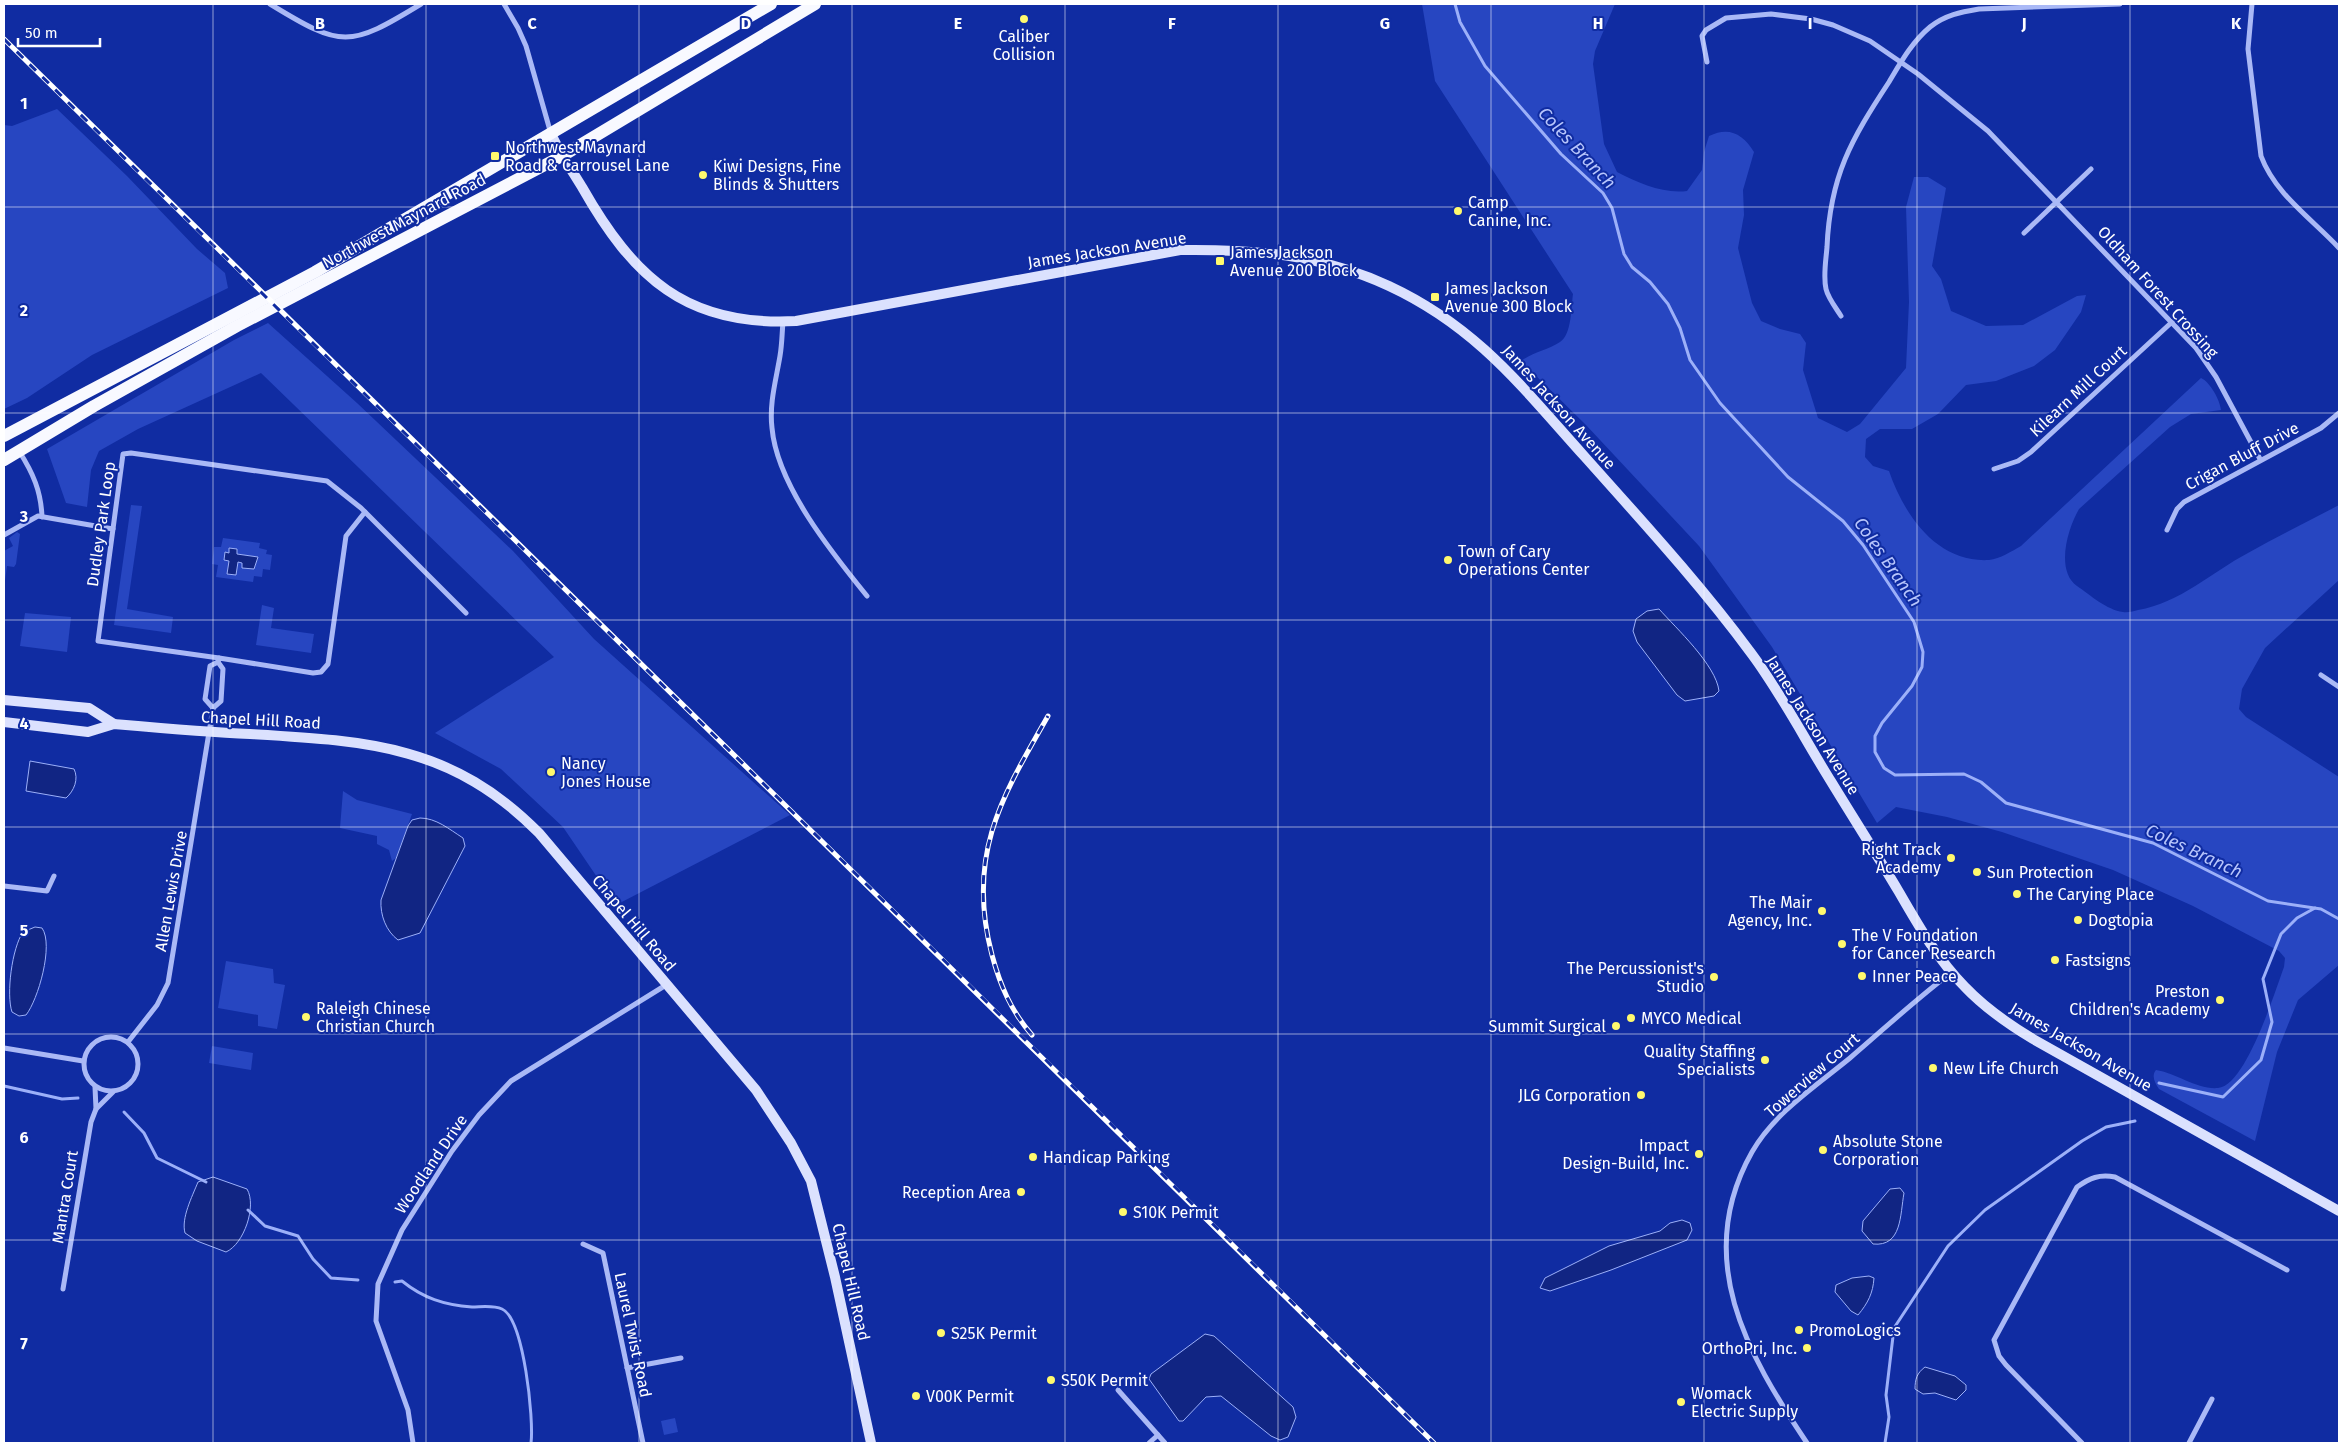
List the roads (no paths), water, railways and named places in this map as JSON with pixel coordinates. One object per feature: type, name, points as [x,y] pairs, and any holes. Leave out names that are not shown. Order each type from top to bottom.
[{"type":"main road","name":"Northwest Maynard Road","points":[[319,276],[551,134],[771,4]]},
{"type":"main road","name":"Northwest Maynard Road","points":[[4,436],[319,276],[562,156],[815,4]]},
{"type":"main road","name":"Northwest Maynard Road","points":[[4,460],[233,321]]},
{"type":"street","points":[[270,4],[317,32],[334,37],[350,37],[368,34],[421,4]]},
{"type":"street","points":[[504,4],[526,46],[551,134]]},
{"type":"street","points":[[1841,316],[1826,289],[1827,237],[1834,188],[1840,166],[1855,135],[1901,62],[1922,34],[1941,20],[1957,12],[1980,9],[2120,4]]},
{"type":"street","points":[[2252,4],[2248,49],[2261,156],[2265,166],[2280,189],[2339,248]]},
{"type":"street","name":"Oldham Forest Crossing","points":[[1707,62],[1702,36],[1706,30],[1726,18],[1771,14],[1811,19],[1833,25],[1870,41],[1901,62],[1988,131],[2172,322],[2207,362],[2260,459]]},
{"type":"street","name":"James Jackson Avenue","points":[[551,134],[603,224],[624,253],[649,278],[672,294],[702,309],[740,319],[783,322],[858,310],[1178,250],[1241,250],[1302,258],[1372,279],[1429,308],[1462,329],[1498,360],[1675,558],[1746,647],[1917,922],[1952,972],[1980,1001],[2013,1027],[2339,1211]]},
{"type":"street","points":[[2024,233],[2091,169]]},
{"type":"street","points":[[783,322],[781,353],[772,402],[774,448],[791,489],[841,564],[867,596]]},
{"type":"street","name":"Kilearn Mill Court","points":[[1994,469],[2018,461],[2031,452],[2172,322]]},
{"type":"street","name":"Crigan Bluff Drive","points":[[2168,530],[2177,509],[2184,502],[2260,459],[2321,428],[2339,413]]},
{"type":"street","points":[[19,451],[37,482],[41,497],[42,517]]},
{"type":"street","name":"Dudley Park Loop","points":[[365,512],[346,536],[328,664],[321,672],[313,673],[219,660],[98,641],[123,454],[130,453],[327,481],[365,512],[466,613]]},
{"type":"street","points":[[4,535],[38,516],[113,529]]},
{"type":"street","points":[[219,660],[223,669],[221,701],[213,708],[205,699],[210,666],[219,660]]},
{"type":"street","points":[[2322,675],[2337,685],[2339,677]]},
{"type":"street","name":"Chapel Hill Road","points":[[4,700],[89,708],[114,724]]},
{"type":"street","name":"Allen Lewis Drive","points":[[128,1042],[157,1006],[168,982],[213,708]]},
{"type":"street","name":"Chapel Hill Road","points":[[4,722],[88,732],[114,724],[363,743],[407,751],[446,766],[477,782],[514,808],[539,833],[756,1090],[791,1143],[811,1181],[835,1277],[871,1443]]},
{"type":"street","points":[[4,886],[47,891],[54,876]]},
{"type":"street","name":"Towerview Court","points":[[1808,1443],[1753,1352],[1730,1291],[1726,1260],[1731,1204],[1752,1152],[1778,1119],[1952,972]]},
{"type":"street","name":"Woodland Drive","points":[[413,1443],[408,1410],[376,1321],[378,1284],[402,1230],[479,1115],[511,1081],[666,985]]},
{"type":"street","points":[[116,1038],[128,1042],[136,1050],[139,1061],[138,1072],[130,1084],[122,1090],[113,1092],[95,1087],[86,1075],[83,1061],[88,1049],[102,1039],[116,1038]]},
{"type":"street","points":[[4,1048],[83,1061]]},
{"type":"street","name":"Mantra Court","points":[[63,1289],[89,1132],[96,1109],[95,1087]]},
{"type":"street","name":"Mantra Court","points":[[96,1109],[113,1092]]},
{"type":"street","points":[[2082,1443],[1999,1356],[1994,1340],[2077,1187],[2088,1179],[2103,1175],[2115,1177],[2287,1270]]},
{"type":"street","name":"Laurel Twist Road","points":[[583,1244],[603,1253],[643,1443]]},
{"type":"street","points":[[627,1368],[680,1358]]},
{"type":"street","points":[[1118,1390],[1165,1443]]},
{"type":"street","points":[[2188,1443],[2212,1399]]},
{"type":"street","points":[[1149,1443],[1158,1435]]},
{"type":"waterway","name":"Coles Branch","points":[[1455,4],[1460,22],[1485,66],[1561,154],[1603,193],[1612,208],[1624,254],[1632,267],[1650,282],[1668,304],[1680,328],[1690,360],[1720,403],[1788,477],[1843,521],[1863,545],[1914,622],[1923,652],[1922,667],[1912,686],[1882,723],[1875,736],[1875,752],[1884,768],[1895,775],[1964,774],[1981,782],[2006,803],[2153,843],[2268,901],[2321,909],[2339,919]]},
{"type":"waterway","points":[[2159,1083],[2223,1097],[2261,1060],[2272,1022],[2263,979],[2281,934],[2297,918],[2315,908]]},
{"type":"waterway","points":[[4,1086],[62,1099],[78,1098]]},
{"type":"waterway","points":[[124,1112],[144,1133],[157,1158],[206,1182]]},
{"type":"waterway","points":[[1885,1443],[1889,1417],[1886,1395],[1894,1328],[1948,1246],[1985,1210],[2082,1141],[2106,1127],[2135,1121]]},
{"type":"waterway","points":[[248,1210],[265,1226],[298,1236],[313,1259],[331,1278],[358,1280]]},
{"type":"waterway","points":[[395,1282],[402,1281],[434,1300],[472,1307],[498,1308],[502,1309],[510,1317],[522,1350],[526,1371],[531,1414],[531,1443]]},
{"type":"railway","points":[[4,39],[1434,1443]]},
{"type":"railway","points":[[1032,1035],[1012,1007],[999,977],[992,955],[985,920],[983,887],[986,857],[993,829],[1003,802],[1048,716]]},
{"type":"place","name":"Caliber Collision","points":[[1024,19]]},
{"type":"place","name":"Northwest Maynard Road & Carrousel Lane","points":[[495,156]]},
{"type":"place","name":"Kiwi Designs, Fine Blinds & Shutters","points":[[703,175]]},
{"type":"place","name":"Camp Canine, Inc.","points":[[1458,211]]},
{"type":"place","name":"James Jackson Avenue 200 Block","points":[[1220,261]]},
{"type":"place","name":"James Jackson Avenue 300 Block","points":[[1435,297]]},
{"type":"place","name":"Town of Cary Operations Center","points":[[1448,560]]},
{"type":"place","name":"Nancy Jones House","points":[[551,772]]},
{"type":"place","name":"Right Track Academy","points":[[1951,858]]},
{"type":"place","name":"Sun Protection","points":[[1977,872]]},
{"type":"place","name":"The Carying Place","points":[[2017,894]]},
{"type":"place","name":"The Mair Agency, Inc.","points":[[1822,911]]},
{"type":"place","name":"Dogtopia","points":[[2078,920]]},
{"type":"place","name":"The V Foundation for Cancer Research","points":[[1842,944]]},
{"type":"place","name":"Fastsigns","points":[[2055,960]]},
{"type":"place","name":"Inner Peace","points":[[1862,976]]},
{"type":"place","name":"The Percussionist's Studio","points":[[1714,977]]},
{"type":"place","name":"Preston Children's Academy","points":[[2220,1000]]},
{"type":"place","name":"Raleigh Chinese Christian Church","points":[[306,1017]]},
{"type":"place","name":"MYCO Medical","points":[[1631,1018]]},
{"type":"place","name":"Summit Surgical","points":[[1616,1026]]},
{"type":"place","name":"Quality Staffing Specialists","points":[[1765,1060]]},
{"type":"place","name":"New Life Church","points":[[1933,1068]]},
{"type":"place","name":"JLG Corporation","points":[[1641,1095]]},
{"type":"place","name":"Absolute Stone Corporation","points":[[1823,1150]]},
{"type":"place","name":"Impact Design-Build, Inc.","points":[[1699,1154]]},
{"type":"place","name":"Handicap Parking","points":[[1033,1157]]},
{"type":"place","name":"Reception Area","points":[[1021,1192]]},
{"type":"place","name":"S10K Permit","points":[[1123,1212]]},
{"type":"place","name":"PromoLogics","points":[[1799,1330]]},
{"type":"place","name":"S25K Permit","points":[[941,1333]]},
{"type":"place","name":"OrthoPri, Inc.","points":[[1807,1348]]},
{"type":"place","name":"S50K Permit","points":[[1051,1380]]},
{"type":"place","name":"V00K Permit","points":[[916,1396]]},
{"type":"place","name":"Womack Electric Supply","points":[[1681,1402]]}]
